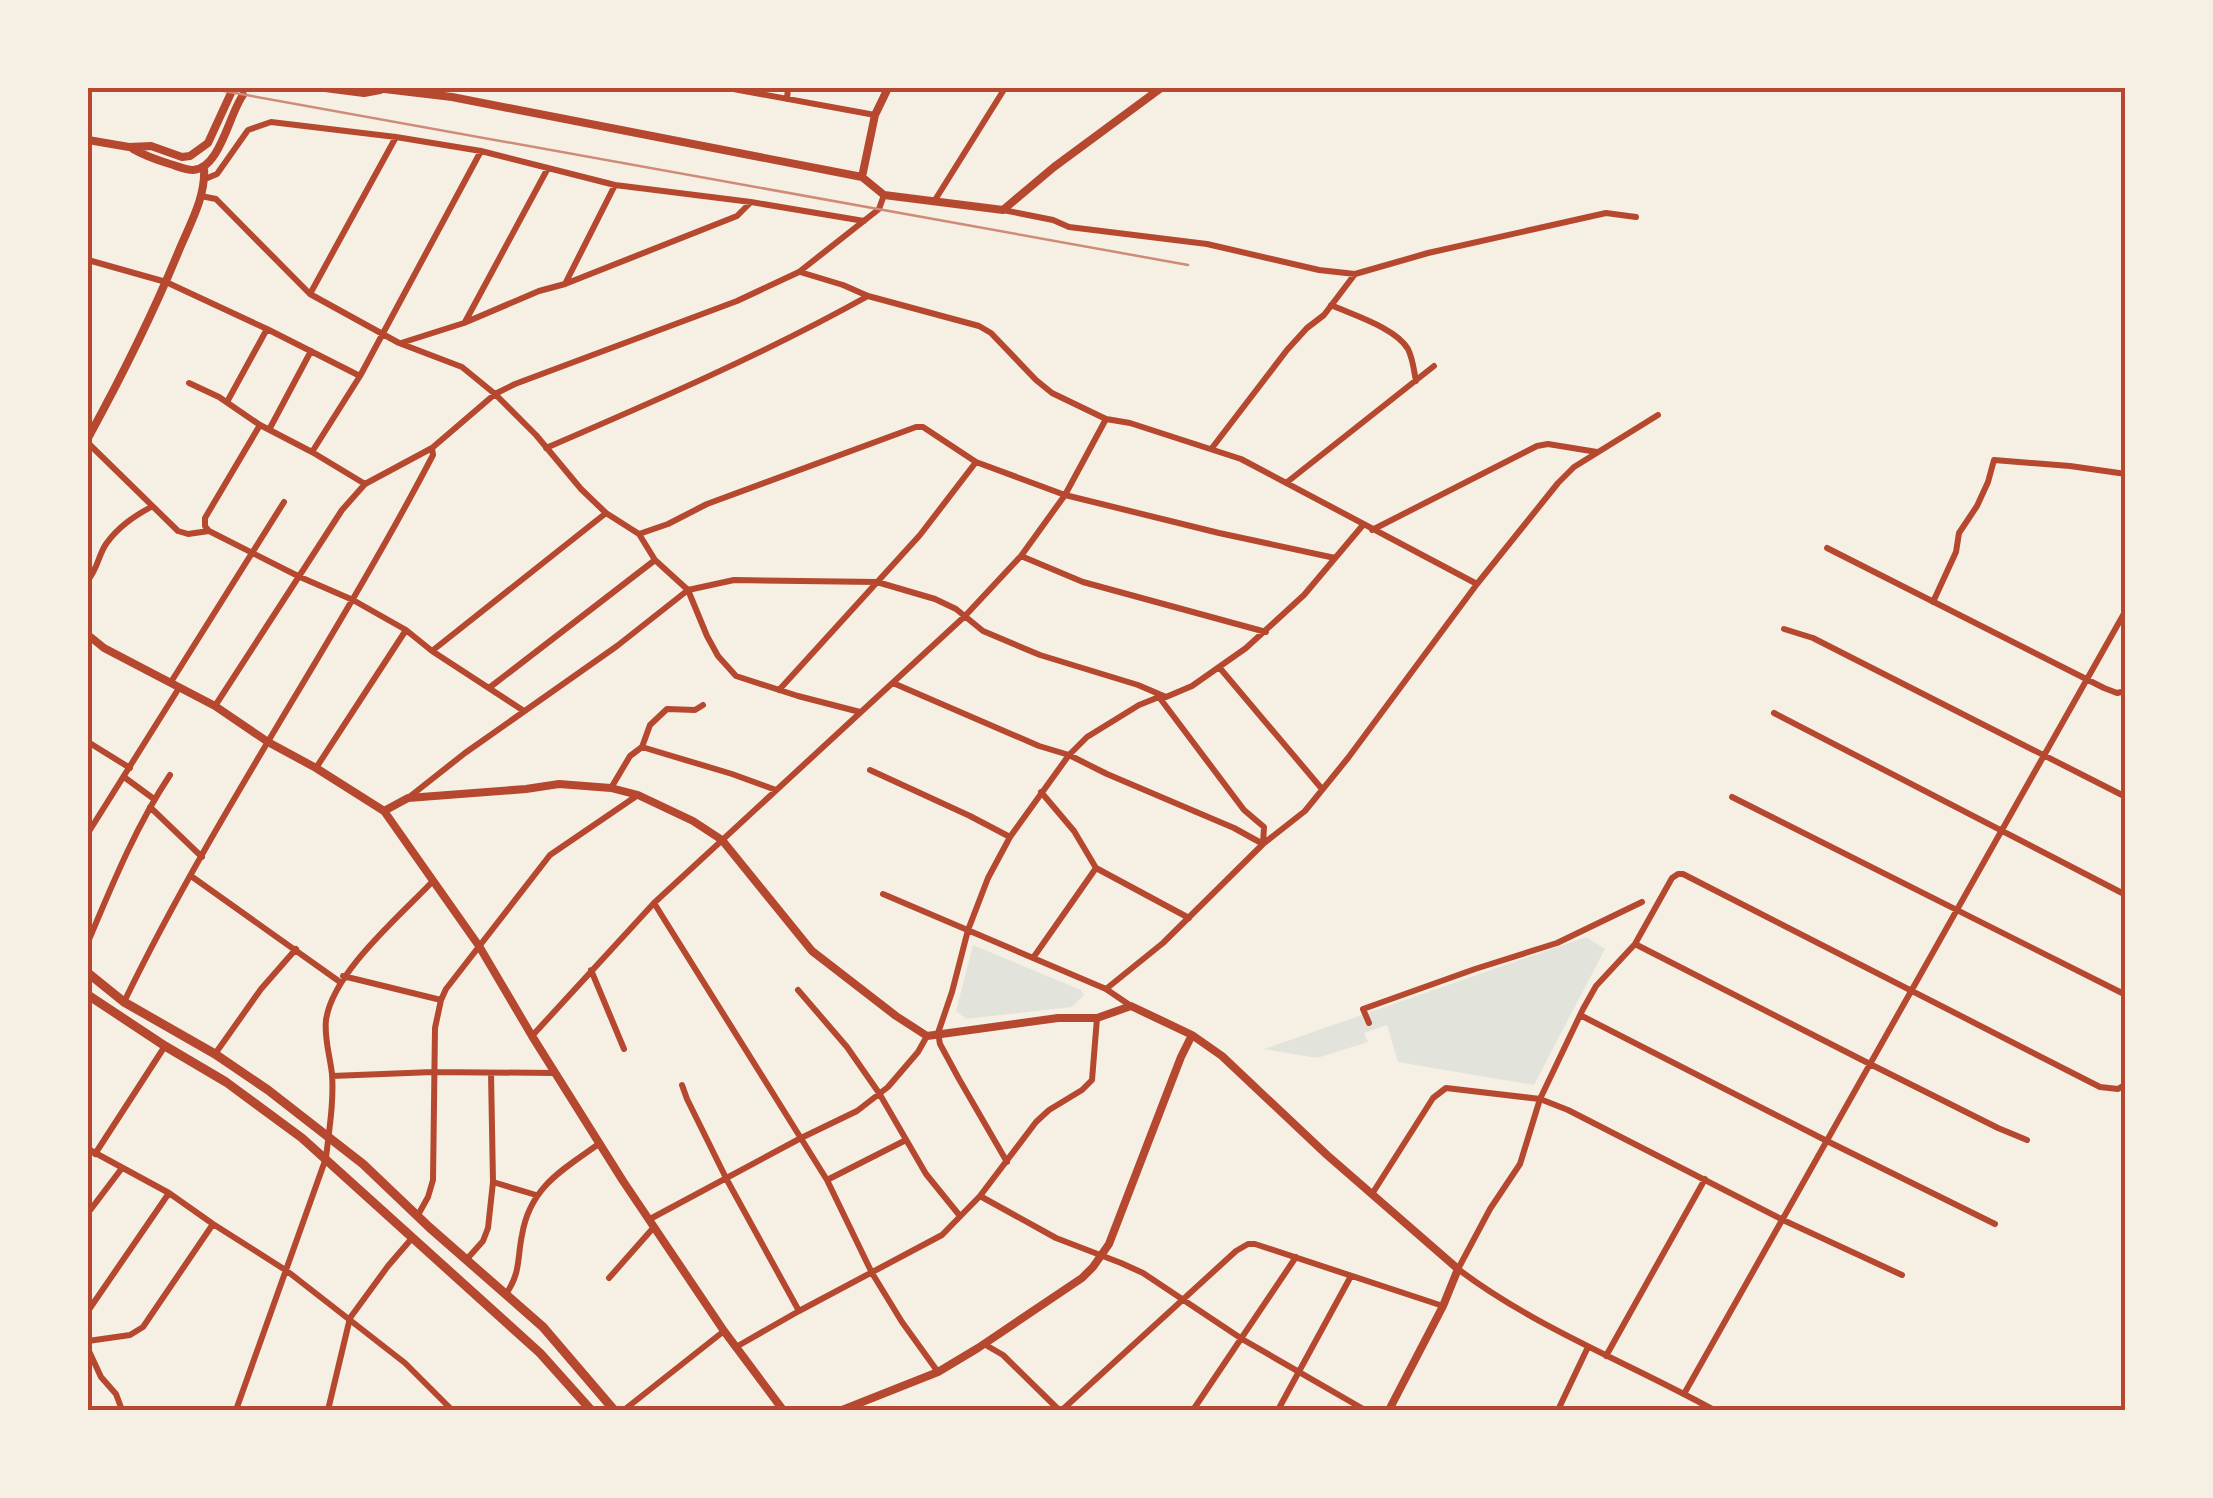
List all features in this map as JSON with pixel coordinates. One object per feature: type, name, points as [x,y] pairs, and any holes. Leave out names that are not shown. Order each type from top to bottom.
[{"type":"main road","points":[[88,974],[124,1002],[215,1054],[268,1090],[363,1164],[543,1327],[614,1410]]},
{"type":"main road","points":[[88,994],[262,1106],[326,1158],[540,1354],[591,1410]]},
{"type":"street","points":[[325,88],[364,94],[387,88]]},
{"type":"street","points":[[376,88],[453,92],[862,177],[884,195],[1003,210],[1069,227],[1208,244],[1319,270],[1355,274],[1428,253],[1606,213],[1636,217]]},
{"type":"street","points":[[728,88],[875,115]]},
{"type":"street","points":[[787,99],[788,88]]},
{"type":"street","points":[[862,177],[875,115],[888,88]]},
{"type":"street","points":[[935,200],[1005,88]]},
{"type":"street","points":[[1003,210],[1161,88]]},
{"type":"street","points":[[88,140],[151,146],[182,157],[198,152],[208,143],[231,93]]},
{"type":"street","points":[[130,147],[182,168],[204,166],[215,155],[243,95]]},
{"type":"street","points":[[204,179],[217,174],[248,130],[271,122],[396,136],[481,151],[614,185],[866,221]]},
{"type":"street","points":[[310,294],[396,136]]},
{"type":"street","points":[[312,452],[360,376],[481,151]]},
{"type":"street","points":[[204,166],[202,196],[166,282],[88,441],[178,531],[209,531]]},
{"type":"street","points":[[464,323],[548,168]]},
{"type":"street","points":[[565,284],[614,185]]},
{"type":"street","points":[[216,706],[342,510],[365,484],[432,448],[495,394],[515,384],[736,302],[799,272],[866,221],[879,209],[884,195]]},
{"type":"street","points":[[202,196],[216,199],[310,294],[398,343],[462,368],[495,394],[581,489],[606,514],[639,534],[656,560],[688,590],[707,636],[736,676],[860,712]]},
{"type":"street","points":[[398,343],[464,323],[736,216],[751,202]]},
{"type":"street","points":[[88,260],[166,282],[360,376]]},
{"type":"street","points":[[799,272],[868,296],[978,326],[990,333],[1044,388],[1106,419],[1212,448],[1259,467],[1477,584]]},
{"type":"street","points":[[1212,448],[1288,350],[1324,315],[1355,274]]},
{"type":"street","points":[[546,448],[682,389],[868,296]]},
{"type":"street","points":[[1332,305],[1400,339],[1412,357],[1416,381]]},
{"type":"street","points":[[226,402],[267,329]]},
{"type":"street","points":[[270,428],[311,351]]},
{"type":"street","points":[[1286,483],[1434,366]]},
{"type":"street","points":[[189,383],[219,396],[260,425],[365,484]]},
{"type":"street","points":[[1106,989],[1163,943],[1263,844],[1305,811],[1558,482],[1574,467],[1658,415]]},
{"type":"street","points":[[532,1036],[654,903],[965,616],[1021,556],[1065,495],[1106,419]]},
{"type":"street","points":[[260,425],[205,518],[209,531],[353,600],[406,630],[432,652],[524,712]]},
{"type":"street","points":[[639,534],[707,504],[916,427],[928,429],[976,462],[1065,495],[1335,558]]},
{"type":"street","points":[[1372,530],[1537,446],[1548,444],[1598,452]]},
{"type":"street","points":[[124,1002],[190,876],[353,600],[433,456],[432,448]]},
{"type":"street","points":[[1933,602],[1956,552],[1959,533],[1977,506],[1994,460],[2126,474]]},
{"type":"street","points":[[779,690],[920,535],[976,462]]},
{"type":"street","points":[[88,833],[130,768],[284,502]]},
{"type":"street","points":[[88,580],[104,546],[127,520],[151,507]]},
{"type":"street","points":[[432,652],[606,514]]},
{"type":"street","points":[[1007,1162],[940,1044],[938,1033],[968,930],[988,878],[1010,837],[1068,755],[1087,737],[1119,715],[1192,686],[1266,632],[1304,595],[1362,525]]},
{"type":"street","points":[[1827,548],[2118,694],[2126,690]]},
{"type":"street","points":[[1021,556],[1082,582],[1266,632]]},
{"type":"street","points":[[488,688],[656,560]]},
{"type":"street","points":[[384,811],[408,798],[688,590],[734,580],[877,582],[956,608],[984,631],[1040,655],[1138,685],[1162,697],[1244,810],[1264,827],[1263,844]]},
{"type":"street","points":[[1684,1394],[2126,610]]},
{"type":"street","points":[[316,768],[406,630]]},
{"type":"street","points":[[1784,630],[1813,638],[2126,797]]},
{"type":"street","points":[[88,635],[104,648],[216,706],[384,811],[479,946],[554,1073],[652,1223],[782,1410]]},
{"type":"street","points":[[1219,666],[1322,789]]},
{"type":"street","points":[[893,683],[1068,755],[1263,844]]},
{"type":"street","points":[[611,788],[630,756],[642,747],[650,725],[667,708],[695,710],[703,706]]},
{"type":"street","points":[[1774,714],[2126,894]]},
{"type":"street","points":[[88,742],[130,768]]},
{"type":"street","points":[[642,747],[776,790]]},
{"type":"street","points":[[870,770],[1010,837]]},
{"type":"street","points":[[88,942],[125,857],[170,775]]},
{"type":"street","points":[[124,777],[202,857]]},
{"type":"street","points":[[408,798],[559,784],[611,788],[693,821],[722,840],[812,950],[927,1036]]},
{"type":"street","points":[[1041,792],[1074,831],[1096,868],[1189,918]]},
{"type":"street","points":[[418,1215],[433,1180],[435,1028],[446,989],[550,855],[638,796]]},
{"type":"street","points":[[1732,797],[2126,996]]},
{"type":"street","points":[[1034,958],[1096,868]]},
{"type":"street","points":[[1389,1410],[1458,1269],[1520,1164],[1540,1100],[1580,1014],[1596,986],[1635,944],[1672,878],[1678,874],[2100,1087],[2118,1089],[2126,1084]]},
{"type":"street","points":[[190,876],[342,979],[441,1000]]},
{"type":"street","points":[[236,1410],[326,1158],[332,1121],[332,1076],[325,1031],[330,1004],[342,979],[433,881]]},
{"type":"street","points":[[883,894],[1106,989],[1131,1006],[1192,1035],[1222,1056],[1458,1269],[1498,1297],[1588,1347],[1714,1410]]},
{"type":"street","points":[[1369,1022],[1362,1009],[1557,943],[1642,902]]},
{"type":"street","points":[[654,903],[827,1180],[872,1273],[938,1372]]},
{"type":"street","points":[[1635,944],[2028,1140]]},
{"type":"street","points":[[215,1054],[261,989],[296,949]]},
{"type":"street","points":[[591,970],[624,1049]]},
{"type":"street","points":[[798,990],[846,1046],[879,1093],[926,1174],[960,1216]]},
{"type":"street","points":[[610,1278],[652,1223],[801,1138],[857,1111],[904,1070],[927,1036],[1058,1018],[1097,1018],[1131,1006]]},
{"type":"street","points":[[1580,1014],[1995,1224]]},
{"type":"street","points":[[736,1347],[942,1235],[980,1196],[1036,1122],[1092,1080],[1097,1018]]},
{"type":"street","points":[[842,1410],[938,1372],[1082,1278],[1101,1256],[1114,1231],[1192,1035]]},
{"type":"street","points":[[165,1046],[91,1151],[169,1192],[287,1271],[406,1363],[452,1410]]},
{"type":"street","points":[[467,1260],[488,1231],[493,1182],[490,1073]]},
{"type":"street","points":[[332,1076],[554,1073]]},
{"type":"street","points":[[682,1085],[727,1180],[799,1310]]},
{"type":"street","points":[[1372,1194],[1441,1090],[1540,1100],[1590,1119],[1783,1220],[1902,1276]]},
{"type":"street","points":[[827,1180],[906,1140]]},
{"type":"street","points":[[506,1294],[520,1267],[522,1230],[536,1195],[546,1182],[600,1143]]},
{"type":"street","points":[[88,1213],[122,1168]]},
{"type":"street","points":[[1606,1356],[1704,1179]]},
{"type":"street","points":[[493,1182],[536,1195]]},
{"type":"street","points":[[88,1311],[169,1192]]},
{"type":"street","points":[[980,1196],[1056,1238],[1143,1273],[1242,1339],[1365,1410]]},
{"type":"street","points":[[88,1341],[130,1335],[143,1326],[213,1224]]},
{"type":"street","points":[[328,1410],[350,1318],[414,1238]]},
{"type":"street","points":[[984,1344],[1004,1355],[1061,1410],[1236,1250],[1248,1244],[1442,1306]]},
{"type":"street","points":[[1192,1410],[1296,1258]]},
{"type":"street","points":[[1278,1410],[1352,1276]]},
{"type":"street","points":[[624,1410],[724,1331]]},
{"type":"street","points":[[1558,1410],[1588,1347]]},
{"type":"street","points":[[88,1349],[122,1410]]},
{"type":"shaded area","points":[[1586,937],[1605,949],[1534,1085],[1398,1062],[1387,1025],[1364,1033],[1368,1042],[1317,1058],[1264,1049]]},
{"type":"shaded area","points":[[973,945],[1081,990],[1084,995],[1072,1007],[966,1019],[956,1011]]},
{"type":"railway","points":[[207,88],[1188,265]]}]
